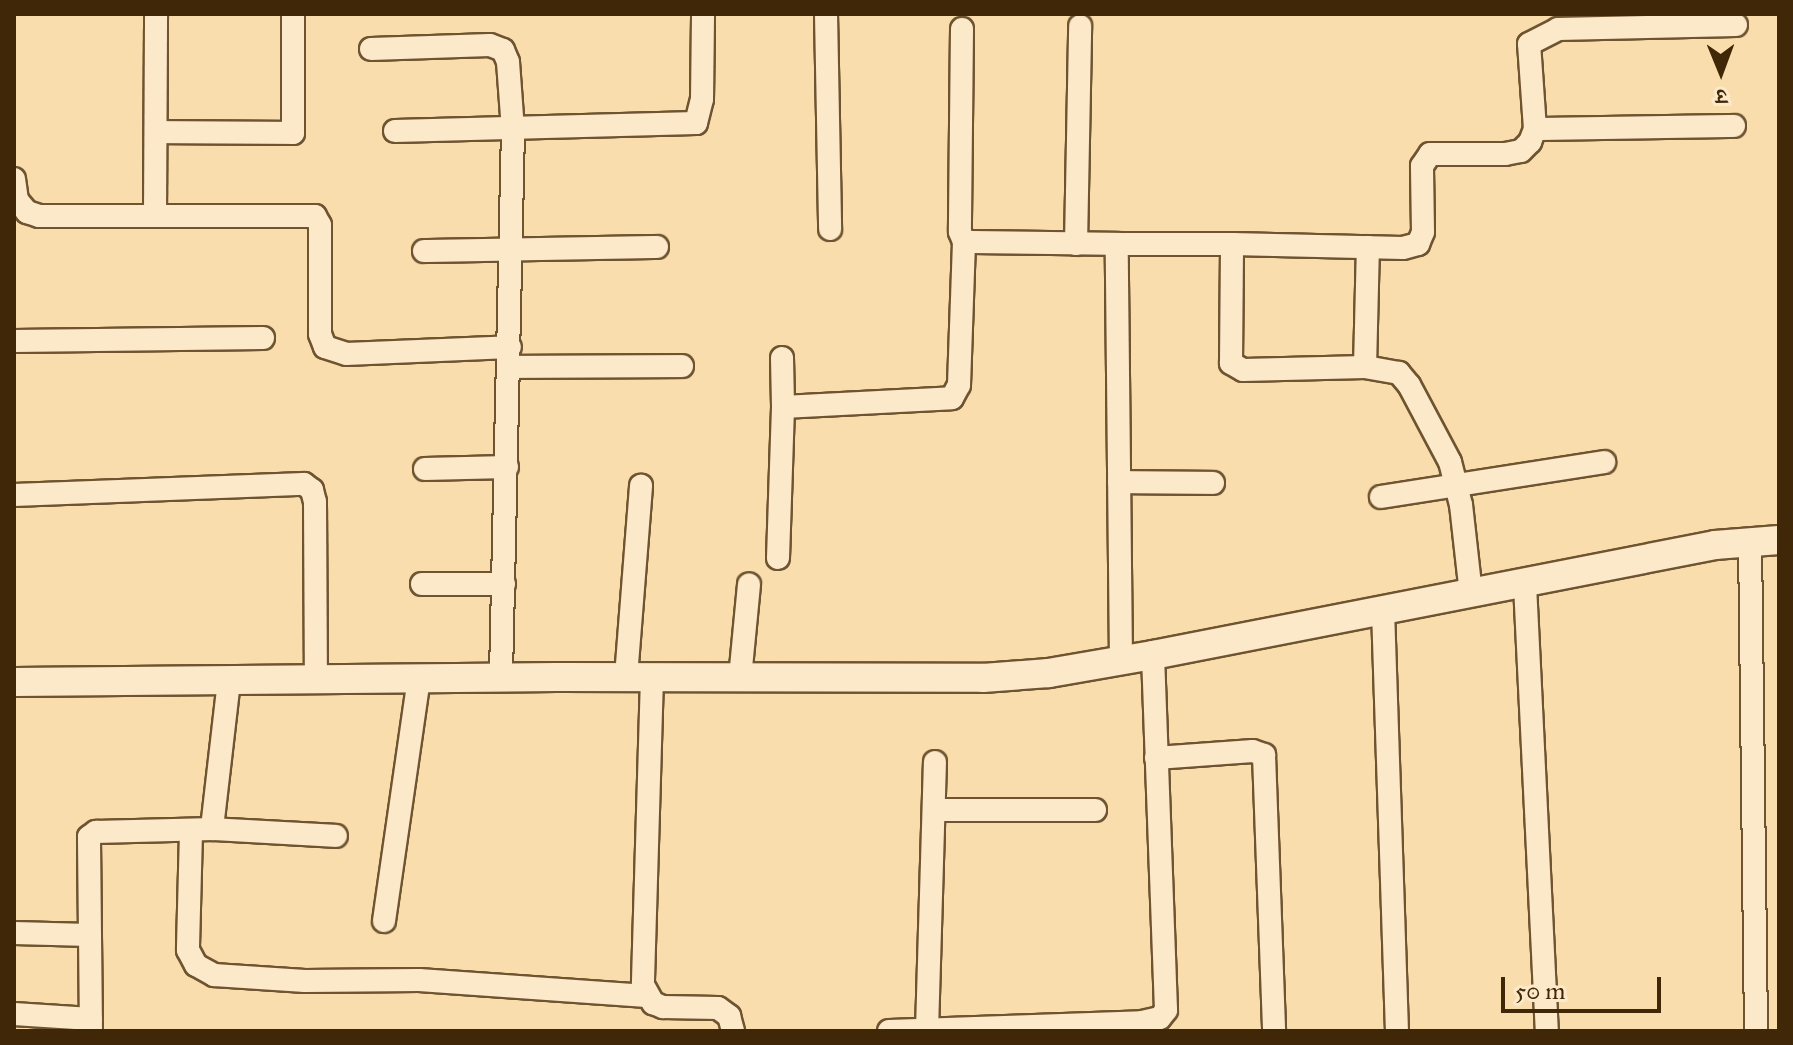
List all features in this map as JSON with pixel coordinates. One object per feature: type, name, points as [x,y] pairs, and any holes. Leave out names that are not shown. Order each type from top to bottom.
[{"type":"street","points":[[155,215],[156,14]]},
{"type":"street","points":[[156,132],[293,133],[293,14]]},
{"type":"street","points":[[395,131],[696,123],[702,99],[703,14]]},
{"type":"street","points":[[826,14],[830,229]]},
{"type":"street","points":[[964,242],[1403,248],[1418,244],[1423,232],[1422,166],[1430,154],[1521,151],[1530,142],[1535,129],[1529,44],[1558,29],[1736,25]]},
{"type":"street","points":[[1076,244],[1080,26]]},
{"type":"street","points":[[783,407],[952,398],[959,385],[964,242],[960,232],[962,29]]},
{"type":"street","points":[[371,49],[490,45],[503,50],[508,62],[513,130],[501,677]]},
{"type":"street","points":[[1535,129],[1734,126]]},
{"type":"street","points":[[14,179],[17,200],[27,212],[39,216],[315,216],[320,225],[320,334],[325,347],[333,351],[346,354],[510,357],[682,366]]},
{"type":"street","points":[[1117,244],[1121,660]]},
{"type":"street","points":[[1232,244],[1229,358],[1235,368],[1365,367],[1399,373],[1441,440],[1458,486],[1471,594]]},
{"type":"street","points":[[424,251],[657,247]]},
{"type":"street","points":[[1365,367],[1368,247]]},
{"type":"street","points":[[14,341],[263,338]]},
{"type":"street","points":[[778,558],[782,358]]},
{"type":"street","points":[[1381,497],[1604,462]]},
{"type":"street","points":[[425,469],[507,467]]},
{"type":"street","points":[[1119,482],[1213,483]]},
{"type":"street","points":[[14,495],[304,484],[312,490],[315,502],[316,680]]},
{"type":"street","points":[[641,486],[639,677],[643,985],[646,996],[663,1007],[718,1008],[729,1016],[733,1031]]},
{"type":"street","points":[[14,682],[501,677],[983,678],[1049,673],[1750,540],[1779,540]]},
{"type":"street","points":[[1750,540],[1756,1031]]},
{"type":"street","points":[[422,584],[504,584]]},
{"type":"street","points":[[740,678],[749,584]]},
{"type":"street","points":[[1525,585],[1547,1031]]},
{"type":"street","points":[[1383,610],[1397,1031]]},
{"type":"street","points":[[889,1031],[1142,1022],[1160,1018],[1166,1010],[1168,996],[1153,655]]},
{"type":"street","points":[[384,921],[419,679]]},
{"type":"street","points":[[229,681],[201,830],[188,950],[196,965],[214,975],[305,981],[419,980],[646,996]]},
{"type":"street","points":[[1156,758],[1253,751],[1264,755],[1274,1031]]},
{"type":"street","points":[[927,1030],[935,762]]},
{"type":"street","points":[[935,810],[1095,810]]},
{"type":"street","points":[[14,1014],[91,1025],[89,837],[96,832],[201,830],[336,836]]},
{"type":"street","points":[[14,933],[90,935]]}]
